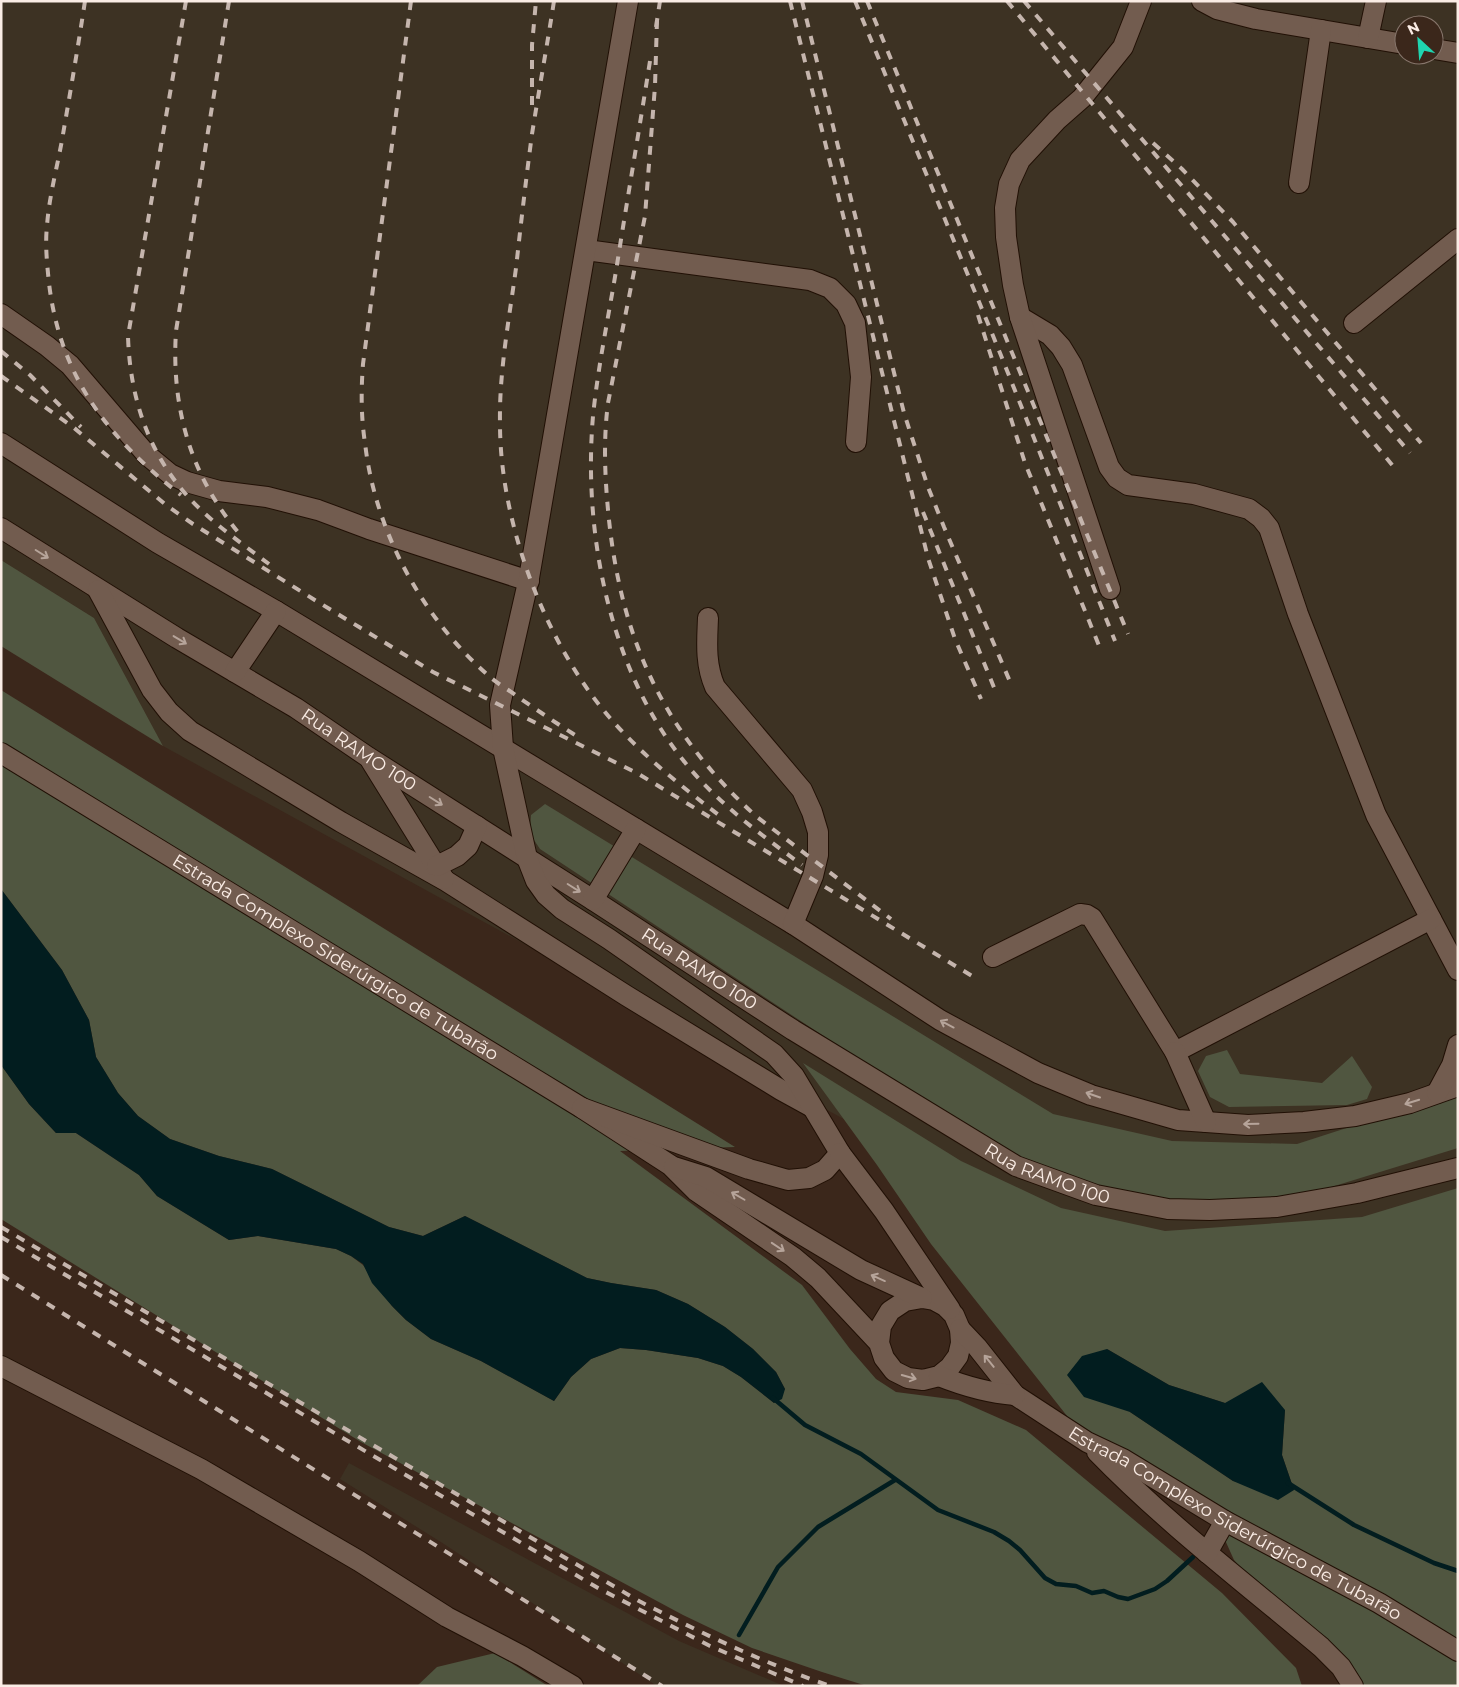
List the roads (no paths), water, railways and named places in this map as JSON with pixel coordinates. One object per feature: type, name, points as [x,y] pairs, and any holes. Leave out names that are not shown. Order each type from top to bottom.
[{"type":"street","points":[[628,1],[529,581],[500,705],[503,748],[527,858],[536,882],[546,895],[562,909],[609,939],[774,1054],[794,1076],[840,1153],[884,1211],[957,1322],[961,1343],[958,1356],[950,1367],[939,1376]]},
{"type":"street","points":[[1110,589],[1020,316],[1006,237],[1005,208],[1010,184],[1020,160],[1057,120],[1082,98],[1122,47],[1141,1]]},
{"type":"street","points":[[1202,1],[1217,9],[1256,19],[1394,42]]},
{"type":"street","points":[[1368,38],[1376,1]]},
{"type":"street","points":[[1300,183],[1321,30]]},
{"type":"street","points":[[1444,51],[1458,53]]},
{"type":"street","points":[[1354,324],[1458,239]]},
{"type":"street","points":[[586,250],[810,280],[830,288],[846,304],[855,323],[861,378],[856,442]]},
{"type":"street","points":[[1,314],[47,346],[70,365],[147,455],[170,474],[187,482],[219,491],[267,497],[318,510],[376,532],[529,581]]},
{"type":"street","points":[[1020,316],[1050,335],[1069,359],[1109,466],[1118,478],[1128,484],[1194,494],[1249,509],[1261,518],[1269,528],[1298,614],[1376,815],[1458,970]]},
{"type":"street","points":[[1,443],[158,543],[276,611],[793,924],[940,1020],[1038,1073],[1100,1097],[1178,1120],[1248,1125],[1304,1122],[1355,1116],[1410,1103],[1458,1086]]},
{"type":"street","name":"Rua RAMO 100","points":[[1,528],[234,672],[296,708],[368,757],[793,1030],[1016,1166],[1096,1195],[1168,1209],[1210,1210],[1277,1208],[1357,1193],[1458,1168]]},
{"type":"street","points":[[98,588],[152,690],[169,712],[190,731],[341,822],[441,874],[635,1001],[781,1090],[813,1107]]},
{"type":"street","points":[[234,672],[276,611]]},
{"type":"street","points":[[708,618],[706,654],[709,673],[715,686],[802,790],[812,812],[818,832],[818,855],[813,876],[793,924]]},
{"type":"street","name":"Estrada Complexo Siderúrgico de Tubarão","points":[[1,753],[582,1108],[670,1165],[696,1191],[793,1257],[818,1278],[879,1343],[884,1358],[894,1370],[908,1378],[923,1380],[939,1376],[975,1389],[1015,1395]]},
{"type":"street","points":[[368,757],[441,874]]},
{"type":"street","points":[[441,874],[468,846],[477,826]]},
{"type":"street","points":[[593,900],[636,829]]},
{"type":"street","points":[[993,957],[1080,914],[1092,918],[1175,1052],[1206,1122]]},
{"type":"street","points":[[1175,1052],[1431,919]]},
{"type":"street","points":[[1437,1093],[1452,1065],[1458,1045]]},
{"type":"street","points":[[582,1108],[749,1169],[788,1180],[809,1178],[825,1170],[840,1153]]},
{"type":"street","name":"Estrada Complexo Siderúrgico de Tubarão","points":[[670,1165],[706,1178],[861,1270],[922,1298],[934,1300],[945,1306],[1015,1395],[1087,1442],[1123,1459],[1225,1521],[1379,1603],[1458,1651]]},
{"type":"street","points":[[879,1343],[881,1326],[890,1311],[905,1301],[922,1298]]},
{"type":"street","points":[[1,1366],[201,1469],[359,1561],[447,1617],[522,1656],[573,1686]]},
{"type":"street","points":[[1087,1442],[1127,1483],[1207,1553],[1321,1647],[1341,1667],[1353,1686]]},
{"type":"street","points":[[1207,1553],[1225,1521]]},
{"type":"water","points":[[1,889],[62,970],[89,1020],[96,1057],[118,1093],[138,1116],[170,1139],[219,1156],[272,1169],[389,1227],[423,1236],[465,1216],[587,1278],[656,1290],[688,1304],[725,1327],[753,1349],[776,1372],[785,1389],[782,1399],[774,1403],[741,1377],[723,1366],[698,1358],[620,1348],[591,1359],[571,1377],[554,1401],[481,1361],[431,1339],[406,1320],[392,1306],[372,1283],[363,1264],[351,1256],[336,1249],[258,1236],[229,1240],[157,1196],[139,1175],[76,1133],[56,1133],[29,1104],[1,1065]]},
{"type":"water","points":[[1107,1349],[1169,1385],[1225,1403],[1262,1382],[1285,1410],[1282,1455],[1294,1490],[1278,1500],[1233,1481],[1130,1412],[1084,1397],[1067,1375],[1082,1356]]},
{"type":"waterway","points":[[773,1398],[805,1425],[861,1454],[938,1510],[994,1532],[1009,1541],[1020,1550],[1045,1578],[1056,1584],[1076,1586],[1092,1593],[1104,1591],[1128,1599],[1155,1589],[1167,1581],[1193,1557]]},
{"type":"waterway","points":[[739,1635],[778,1567],[818,1527],[895,1480]]},
{"type":"waterway","points":[[1288,1483],[1354,1525],[1434,1563],[1458,1571]]},
{"type":"railway","points":[[85,1],[48,215],[47,261],[55,317],[64,348],[76,376],[92,403],[110,428],[131,451],[181,495]]},
{"type":"railway","points":[[186,1],[128,336],[133,384],[146,430],[168,471],[183,491],[200,509],[269,564]]},
{"type":"railway","points":[[229,1],[176,331],[175,360],[181,415],[188,441],[210,491],[225,515],[243,538]]},
{"type":"railway","points":[[411,1],[363,364],[363,423],[370,476],[379,509],[391,541],[406,572],[444,628],[466,654],[493,680],[575,735]]},
{"type":"railway","points":[[532,105],[532,45],[536,1]]},
{"type":"railway","points":[[554,1],[532,134],[503,366],[500,424],[502,462],[508,501],[518,541],[531,580],[547,618],[565,654],[587,688],[610,718],[635,745],[676,782],[720,816]]},
{"type":"railway","points":[[656,27],[660,1]]},
{"type":"railway","points":[[790,1],[928,558],[955,639],[981,699]]},
{"type":"railway","points":[[802,1],[904,413],[928,487],[1011,684]]},
{"type":"railway","points":[[855,1],[998,348],[1115,641]]},
{"type":"railway","points":[[867,1],[1128,634]]},
{"type":"railway","points":[[1007,1],[1393,466]]},
{"type":"railway","points":[[1024,1],[1410,453]]},
{"type":"railway","points":[[657,20],[655,86],[645,216],[608,403],[605,432],[609,520],[615,565],[625,607],[638,646],[654,684],[674,719],[697,753],[725,786],[757,817],[891,919]]},
{"type":"railway","points":[[650,61],[600,361],[593,416],[591,460],[592,506],[606,597],[619,641],[636,684],[657,724],[683,760],[709,790],[802,865]]},
{"type":"railway","points":[[1153,143],[1182,169],[1233,222],[1421,443]]},
{"type":"railway","points":[[978,315],[1025,463],[1100,648]]},
{"type":"railway","points":[[1,351],[30,375],[81,427]]},
{"type":"railway","points":[[1,376],[73,427],[166,505],[318,602],[433,672],[637,773],[977,979]]},
{"type":"railway","points":[[923,512],[995,690]]},
{"type":"railway","points":[[1,1227],[639,1601],[733,1647],[781,1668],[830,1686]]},
{"type":"railway","points":[[1,1237],[598,1588],[710,1646],[803,1686]]},
{"type":"railway","points":[[1,1275],[662,1686]]}]
